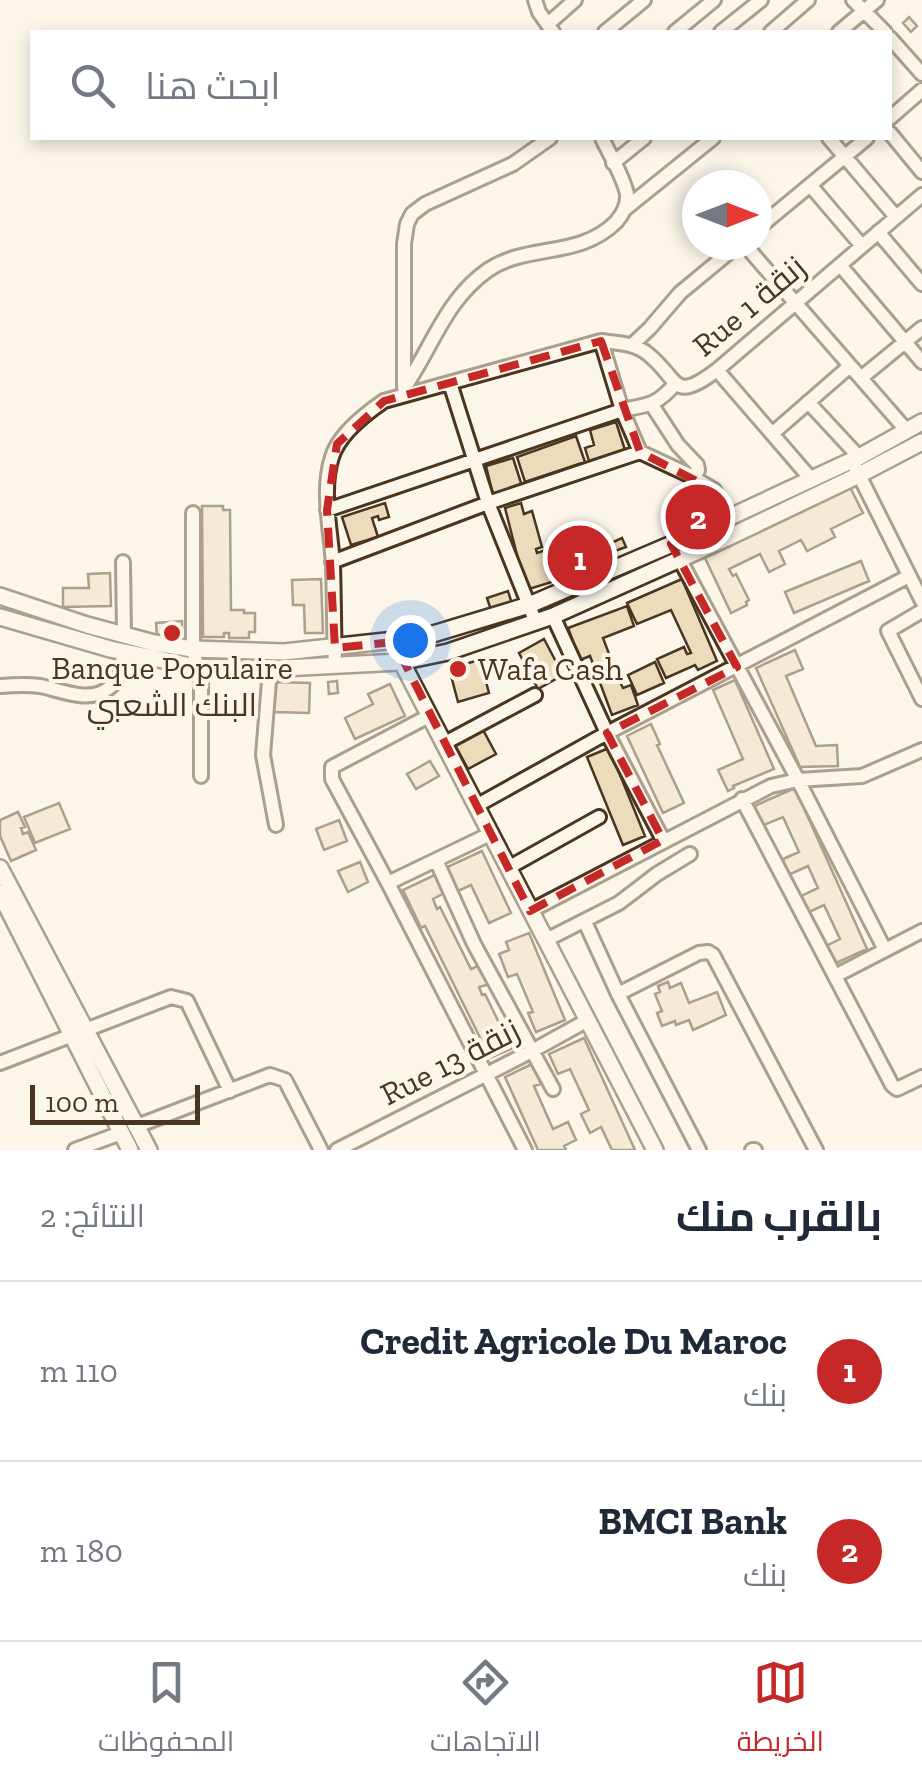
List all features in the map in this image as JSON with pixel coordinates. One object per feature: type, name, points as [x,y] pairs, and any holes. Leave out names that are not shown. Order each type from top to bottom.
[{"type":"main road","points":[[0,617],[124,652],[196,667],[335,666],[400,662],[448,652],[553,616],[680,560],[856,464],[922,422]]},
{"type":"main road","points":[[0,596],[124,635],[192,649],[284,652],[394,642],[529,605],[811,479],[922,442]]},
{"type":"main road","points":[[394,642],[400,662],[655,1150]]},
{"type":"main road","points":[[0,868],[78,1033]]},
{"type":"main road","points":[[0,893],[129,1130],[148,1150]]},
{"type":"main road","points":[[129,1130],[130,1150]]},
{"type":"street","points":[[535,0],[550,28],[576,0]]},
{"type":"street","points":[[606,30],[644,0]]},
{"type":"street","points":[[677,30],[714,0]]},
{"type":"street","points":[[775,30],[808,0]]},
{"type":"street","points":[[853,0],[882,30]]},
{"type":"street","points":[[841,30],[877,0]]},
{"type":"street","points":[[724,30],[755,2],[773,30]]},
{"type":"street","points":[[892,41],[922,74]]},
{"type":"street","points":[[892,116],[922,90]]},
{"type":"street","points":[[892,135],[922,172]]},
{"type":"street","points":[[404,392],[404,244],[412,214],[425,204],[512,164],[547,140]]},
{"type":"street","points":[[603,140],[622,179],[627,195],[625,210]]},
{"type":"street","points":[[613,162],[641,140]]},
{"type":"street","points":[[404,392],[454,302],[490,269],[582,244],[604,232],[711,140]]},
{"type":"street","points":[[831,140],[896,217]]},
{"type":"street","points":[[772,217],[865,140]]},
{"type":"street","points":[[810,185],[862,246]]},
{"type":"street","name":"Rue 1 زنقة","points":[[632,345],[647,353],[675,384],[693,386],[717,370],[922,194]]},
{"type":"street","points":[[878,232],[917,268],[922,284]]},
{"type":"street","points":[[335,666],[327,510],[328,474],[337,444],[368,412],[404,392],[602,341],[632,345],[680,293],[722,260]]},
{"type":"street","points":[[755,260],[907,430]]},
{"type":"street","points":[[840,265],[922,362]]},
{"type":"street","points":[[861,378],[922,328]]},
{"type":"street","points":[[602,341],[622,410],[640,452],[714,490],[727,519]]},
{"type":"street","points":[[773,433],[850,366]]},
{"type":"street","points":[[717,370],[811,479]]},
{"type":"street","points":[[450,382],[488,503],[536,622]]},
{"type":"street","points":[[327,510],[622,410],[652,404],[662,400],[675,384]]},
{"type":"street","points":[[808,402],[856,464],[922,601]]},
{"type":"street","points":[[652,404],[678,446],[697,465],[694,478]]},
{"type":"street","points":[[332,562],[488,503],[640,452]]},
{"type":"street","points":[[193,513],[192,649],[201,683],[202,776]]},
{"type":"street","points":[[680,560],[885,950]]},
{"type":"street","points":[[123,562],[124,635]]},
{"type":"street","points":[[476,806],[909,576]]},
{"type":"street","points":[[922,611],[888,631],[922,699]]},
{"type":"street","points":[[553,616],[607,734],[663,840]]},
{"type":"street","points":[[0,686],[37,686],[90,695],[108,689],[119,675],[124,652]]},
{"type":"street","points":[[270,669],[263,755],[276,825]]},
{"type":"street","points":[[443,744],[534,695]]},
{"type":"street","points":[[429,716],[332,767],[330,773],[525,1150]]},
{"type":"street","points":[[530,911],[771,786],[798,780],[862,776],[922,750]]},
{"type":"street","points":[[742,799],[892,1085],[901,1088],[922,1077]]},
{"type":"street","points":[[508,868],[600,817]]},
{"type":"street","points":[[388,882],[490,834]]},
{"type":"street","points":[[546,940],[619,903],[690,854]]},
{"type":"street","points":[[436,860],[474,944],[553,1089]]},
{"type":"street","points":[[585,922],[699,1150]]},
{"type":"street","points":[[835,976],[922,931]]},
{"type":"street","points":[[618,994],[699,953],[713,955],[816,1150]]},
{"type":"street","points":[[0,1063],[171,997],[187,1001],[230,1091]]},
{"type":"street","name":"Rue 13 زنقة","points":[[337,1150],[588,1020]]},
{"type":"street","points":[[75,1150],[270,1075],[285,1080],[321,1150]]},
{"type":"highlighted area","points":[[601,341],[640,452],[714,490],[727,519],[671,544],[737,667],[607,733],[663,840],[530,911],[394,642],[335,648],[327,510],[337,444],[384,401]]},
{"type":"building","points":[[909,17],[917,26],[911,32],[903,23]]},
{"type":"building","points":[[616,422],[625,450],[589,461],[585,448],[594,445],[590,430]]},
{"type":"building","points":[[576,436],[585,462],[525,482],[517,457]]},
{"type":"building","points":[[513,458],[522,486],[493,495],[486,466]]},
{"type":"building","points":[[850,487],[863,513],[831,529],[835,537],[807,551],[801,540],[779,551],[785,564],[769,572],[760,554],[729,569],[733,576],[736,574],[749,600],[731,613],[705,558]]},
{"type":"building","points":[[385,503],[389,517],[372,518],[378,537],[351,545],[342,517]]},
{"type":"building","points":[[521,503],[524,514],[532,511],[542,547],[536,549],[537,553],[546,550],[555,581],[526,590],[505,508]]},
{"type":"building","points":[[703,503],[701,520],[683,527],[677,525],[673,514]]},
{"type":"building","points":[[202,506],[230,510],[231,610],[255,613],[255,632],[249,632],[249,638],[229,638],[229,633],[224,633],[224,637],[203,637]]},
{"type":"building","points":[[622,538],[626,547],[615,551],[611,543]]},
{"type":"building","points":[[596,546],[600,557],[589,561],[585,550]]},
{"type":"building","points":[[583,551],[587,561],[577,565],[573,555]]},
{"type":"building","points":[[861,561],[869,581],[794,613],[785,592]]},
{"type":"building","points":[[110,573],[111,606],[63,607],[63,588],[89,588],[88,574]]},
{"type":"building","points":[[321,579],[323,633],[305,633],[304,605],[293,605],[292,580]]},
{"type":"building","points":[[682,579],[717,661],[698,670],[695,665],[666,678],[657,659],[684,647],[687,654],[691,653],[671,610],[637,624],[627,603]]},
{"type":"building","points":[[508,591],[512,604],[491,610],[487,598]]},
{"type":"building","points":[[627,606],[634,626],[603,638],[623,688],[631,685],[638,705],[612,715],[590,656],[580,660],[568,628]]},
{"type":"building","points":[[182,621],[182,635],[157,636],[156,623]]},
{"type":"building","points":[[544,639],[563,675],[538,689],[519,653]]},
{"type":"building","points":[[795,650],[803,669],[786,676],[816,746],[837,745],[838,766],[800,767],[756,668]]},
{"type":"building","points":[[480,660],[489,693],[458,702],[449,668]]},
{"type":"building","points":[[655,662],[664,683],[637,695],[628,675]]},
{"type":"building","points":[[735,680],[774,769],[728,791],[718,770],[743,759],[713,690]]},
{"type":"building","points":[[337,681],[338,693],[329,694],[328,682]]},
{"type":"building","points":[[273,682],[310,683],[309,713],[273,712]]},
{"type":"building","points":[[390,684],[405,716],[355,739],[345,718],[373,704],[368,694]]},
{"type":"building","points":[[651,724],[684,803],[663,813],[627,736]]},
{"type":"building","points":[[482,728],[496,754],[468,769],[454,743]]},
{"type":"building","points":[[609,748],[645,836],[623,845],[587,757]]},
{"type":"building","points":[[430,761],[439,776],[416,789],[407,774]]},
{"type":"building","points":[[795,788],[867,949],[832,965],[824,947],[840,939],[824,905],[805,914],[797,898],[818,888],[808,866],[786,876],[780,864],[799,852],[783,817],[759,827],[750,808]]},
{"type":"building","points":[[59,803],[70,829],[35,843],[24,817]]},
{"type":"building","points":[[18,812],[25,827],[21,828],[23,834],[28,832],[36,850],[11,861],[0,836],[0,820]]},
{"type":"building","points":[[339,820],[347,841],[324,850],[316,829]]},
{"type":"building","points":[[482,851],[511,913],[489,923],[471,885],[456,892],[445,868]]},
{"type":"building","points":[[360,862],[368,882],[348,892],[338,871]]},
{"type":"building","points":[[439,873],[448,891],[433,899],[437,909],[440,907],[471,969],[480,965],[490,984],[479,987],[482,995],[485,994],[502,1029],[513,1024],[520,1045],[490,1058],[403,890]]},
{"type":"building","points":[[529,933],[565,1020],[536,1032],[528,1013],[533,1012],[517,974],[508,977],[499,954],[509,950],[506,942]]},
{"type":"building","points":[[668,982],[670,988],[681,983],[689,1003],[717,992],[726,1015],[693,1030],[689,1020],[662,1026],[657,1013],[662,1011],[655,994],[660,992],[658,986]]},
{"type":"building","points":[[584,1038],[635,1150],[612,1150],[601,1127],[590,1133],[581,1114],[589,1110],[570,1069],[558,1074],[549,1054]]},
{"type":"building","points":[[532,1064],[541,1084],[534,1086],[553,1129],[568,1122],[576,1140],[564,1146],[566,1150],[538,1150],[505,1077]]},
{"type":"place","name":"BMCI Bank","points":[[698,517]]},
{"type":"place","name":"Credit Agricole Du Maroc","points":[[580,558]]},
{"type":"place","name":"Banque Populaire البنك الشعبي","points":[[172,633]]},
{"type":"place","name":"Wafa Cash","points":[[458,669]]}]
